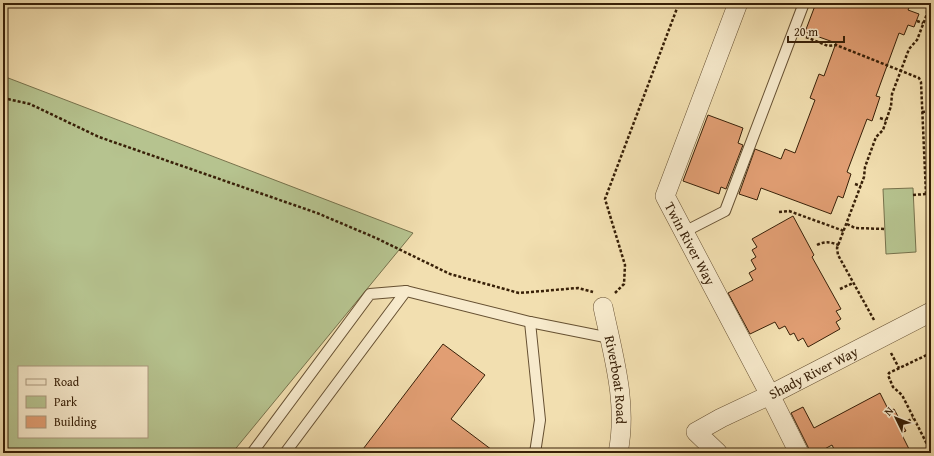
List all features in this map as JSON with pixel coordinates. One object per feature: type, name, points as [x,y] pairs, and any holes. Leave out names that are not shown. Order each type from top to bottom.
[{"type":"street","name":"Twin River Way","points":[[738,3],[665,196],[799,453]]},
{"type":"street","name":"Riverboat Road","points":[[603,307],[620,389],[622,411],[618,453]]},
{"type":"street","name":"Shady River Way","points":[[718,453],[696,432],[931,312]]},
{"type":"lane","points":[[684,232],[725,211],[793,32],[801,4]]},
{"type":"lane","points":[[285,453],[406,291]]},
{"type":"lane","points":[[252,453],[370,294],[406,291],[530,322],[610,338]]},
{"type":"lane","points":[[530,322],[540,420],[535,453]]},
{"type":"path","points":[[3,98],[30,104],[100,137],[317,213],[376,238],[450,274],[519,293],[578,288],[595,292],[603,307],[624,284],[625,265],[605,199],[679,3]]},
{"type":"path","points":[[899,368],[837,251],[864,177],[865,167],[869,155],[876,137],[883,130],[891,106],[892,94],[909,49],[917,40],[927,14],[927,3]]},
{"type":"path","points":[[917,21],[923,23]]},
{"type":"path","points":[[793,32],[828,46],[836,45],[919,78],[921,82],[926,194],[931,199]]},
{"type":"path","points":[[922,112],[931,111]]},
{"type":"path","points":[[880,118],[886,120]]},
{"type":"path","points":[[856,184],[861,186]]},
{"type":"path","points":[[914,195],[926,194]]},
{"type":"path","points":[[779,212],[789,211],[844,232]]},
{"type":"path","points":[[847,224],[855,228],[885,228]]},
{"type":"path","points":[[817,245],[829,242],[838,245]]},
{"type":"path","points":[[840,289],[853,283]]},
{"type":"path","points":[[931,353],[890,373],[888,377],[893,387],[902,395],[931,452]]},
{"type":"path","points":[[908,421],[914,418]]},
{"type":"path","points":[[926,442],[931,440]]},
{"type":"green space","points":[[3,76],[413,233],[232,453],[3,453]]},
{"type":"green space","points":[[913,188],[916,252],[886,254],[883,189]]},
{"type":"building","points":[[816,3],[911,3],[908,10],[919,14],[914,27],[908,25],[904,35],[899,33],[876,96],[880,97],[872,121],[867,119],[847,172],[851,174],[843,198],[838,196],[831,214],[761,188],[757,200],[739,194],[755,149],[781,159],[785,149],[795,153],[815,100],[810,98],[819,74],[824,76],[836,43],[805,32]]},
{"type":"building","points":[[708,115],[743,128],[738,143],[743,145],[726,189],[721,187],[719,194],[683,181]]},
{"type":"building","points":[[793,216],[814,255],[812,257],[841,309],[836,311],[841,319],[836,322],[840,329],[808,347],[803,338],[798,341],[794,333],[790,335],[785,326],[779,329],[775,322],[750,334],[728,293],[753,280],[749,273],[756,269],[751,260],[756,257],[752,250],[757,247],[752,239]]},
{"type":"building","points":[[443,344],[485,375],[451,419],[496,453],[360,453]]},
{"type":"building","points":[[880,393],[889,411],[894,409],[906,431],[901,433],[911,453],[836,453],[832,445],[817,453],[811,453],[791,413],[803,407],[814,428]]}]
